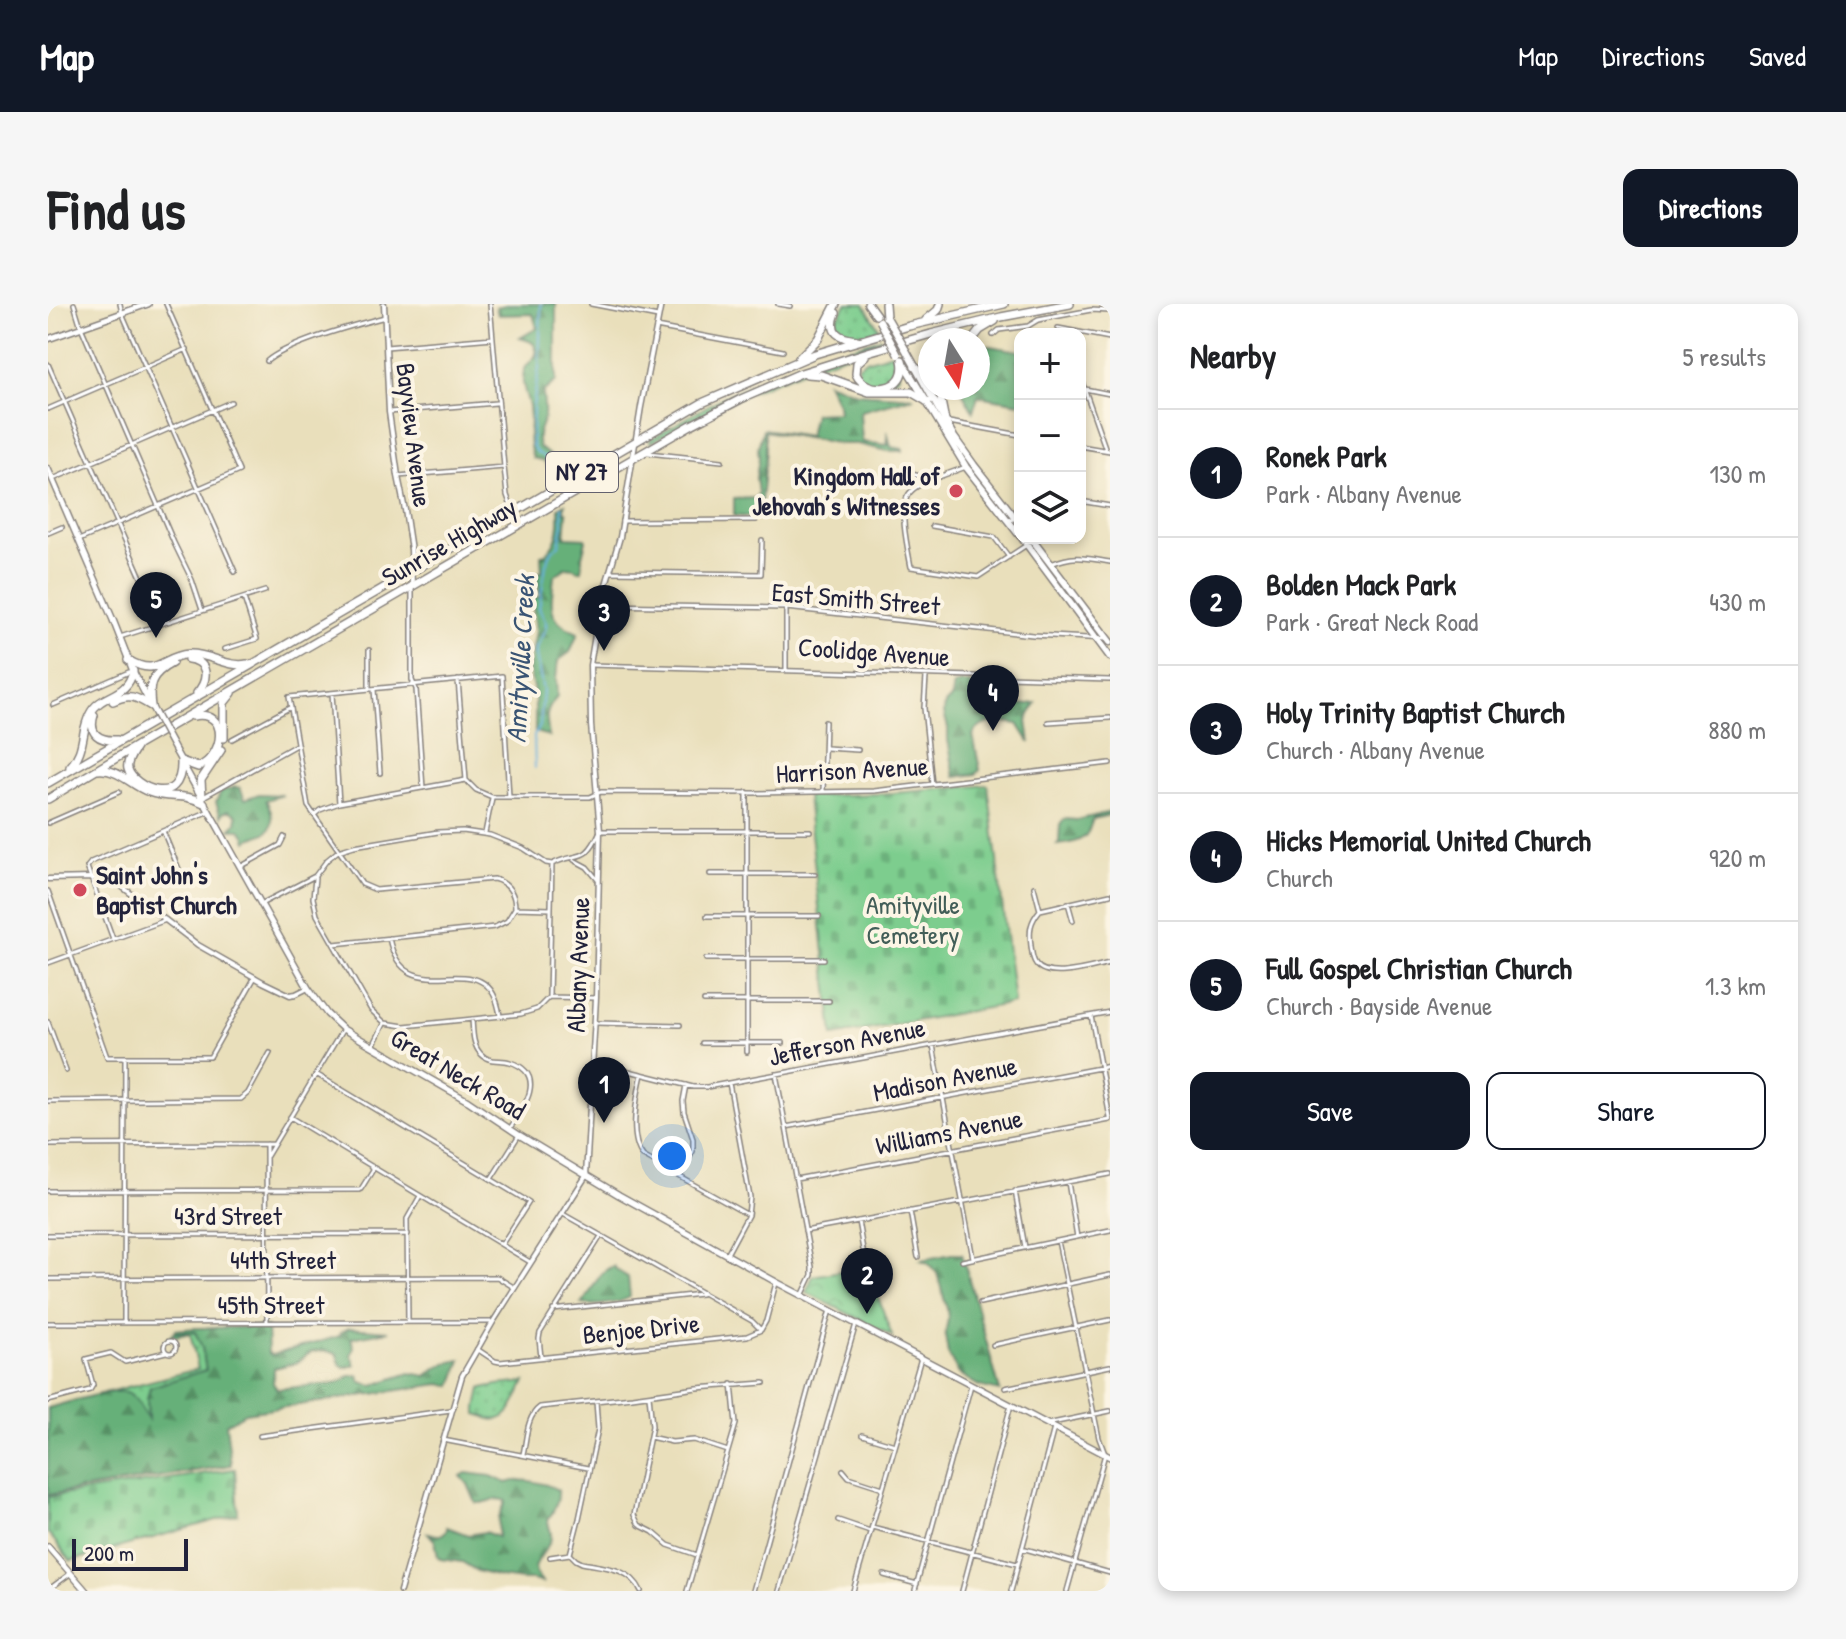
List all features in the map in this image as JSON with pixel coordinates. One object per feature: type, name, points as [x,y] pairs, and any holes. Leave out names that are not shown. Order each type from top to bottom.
[{"type":"highway","points":[[838,304],[833,320],[835,330],[842,337],[859,340]]},
{"type":"highway","points":[[792,363],[818,339],[838,304]]},
{"type":"highway","points":[[869,304],[882,318]]},
{"type":"highway","points":[[882,318],[885,304]]},
{"type":"highway","points":[[921,323],[938,310],[940,304]]},
{"type":"highway","name":"Sunrise Highway","points":[[48,783],[702,403],[792,363],[859,340],[1004,304]]},
{"type":"highway","name":"Sunrise Highway","points":[[956,328],[1070,304]]},
{"type":"highway","points":[[983,328],[1001,317]]},
{"type":"highway","name":"Sunrise Highway","points":[[48,799],[709,414],[801,373],[918,338]]},
{"type":"highway","points":[[871,351],[860,359],[856,367],[857,377],[867,385],[894,385],[901,378],[903,368],[900,358]]},
{"type":"highway","points":[[801,373],[821,375],[869,392],[911,392],[928,402]]},
{"type":"highway","points":[[941,400],[945,421]]},
{"type":"highway","points":[[128,660],[148,668],[184,655],[200,654],[237,666],[257,662]]},
{"type":"highway","points":[[153,710],[150,683],[167,665],[185,659],[200,662],[205,677],[190,700]]},
{"type":"highway","points":[[64,773],[77,760],[90,713],[127,686],[133,671]]},
{"type":"highway","points":[[93,773],[109,769],[147,792],[203,800],[201,780],[222,749],[224,703],[238,687]]},
{"type":"highway","points":[[122,738],[106,740],[93,732],[91,724],[100,709],[128,696],[136,697],[153,710]]},
{"type":"highway","points":[[138,745],[128,763],[131,776],[147,786],[167,791],[175,787],[182,773],[181,761],[198,767],[205,765],[218,747],[218,726],[214,719],[206,715],[186,718]]},
{"type":"main road","points":[[48,339],[148,304]]},
{"type":"main road","points":[[879,304],[900,358],[966,467],[1014,518]]},
{"type":"main road","points":[[882,318],[907,352],[945,421],[974,465],[1014,518]]},
{"type":"main road","name":"Great Neck Road","points":[[48,469],[128,660],[153,710],[308,988],[327,1014],[343,1029],[468,1101],[586,1176],[776,1282],[1108,1455]]},
{"type":"main road","points":[[1032,544],[1110,657]]},
{"type":"main road","points":[[1033,544],[1109,640]]},
{"type":"main road","points":[[48,1547],[86,1591]]},
{"type":"street","points":[[74,304],[81,327],[192,580],[202,610]]},
{"type":"street","points":[[120,304],[235,572]]},
{"type":"street","points":[[79,540],[239,471],[166,304]]},
{"type":"street","name":"Bayview Avenue","points":[[384,304],[389,412],[405,510],[412,586]]},
{"type":"street","points":[[490,304],[507,495],[513,512]]},
{"type":"street","points":[[591,304],[658,317]]},
{"type":"street","name":"Albany Avenue","points":[[400,1591],[462,1376],[586,1176],[595,1023],[600,831],[591,725],[590,665],[600,605],[622,521],[661,304]]},
{"type":"street","points":[[778,304],[790,306]]},
{"type":"street","points":[[993,335],[999,330],[1028,326],[1038,320],[1091,310],[1110,311]]},
{"type":"street","points":[[267,361],[278,352],[385,317]]},
{"type":"street","points":[[656,327],[783,351]]},
{"type":"street","points":[[1086,335],[1110,338]]},
{"type":"street","points":[[386,347],[493,338]]},
{"type":"street","points":[[48,409],[187,349]]},
{"type":"street","points":[[48,364],[150,592],[160,624]]},
{"type":"street","points":[[1086,389],[1110,394]]},
{"type":"street","points":[[1086,392],[1108,451]]},
{"type":"street","points":[[53,479],[231,402]]},
{"type":"street","points":[[389,412],[498,403]]},
{"type":"street","points":[[945,421],[1014,434]]},
{"type":"street","points":[[1086,447],[1108,451]]},
{"type":"street","points":[[644,452],[722,461]]},
{"type":"street","points":[[398,476],[504,467]]},
{"type":"street","points":[[966,467],[914,488],[906,500],[905,520],[911,567],[978,577],[1026,544]]},
{"type":"street","points":[[907,473],[933,479]]},
{"type":"street","points":[[1086,502],[1110,506]]},
{"type":"street","points":[[622,521],[756,520]]},
{"type":"street","points":[[932,526],[994,537],[1009,557]]},
{"type":"street","points":[[48,533],[62,527]]},
{"type":"street","points":[[609,572],[761,574],[762,540]]},
{"type":"street","points":[[1051,564],[1076,557],[1110,562]]},
{"type":"street","points":[[412,586],[412,680],[415,685],[423,788]]},
{"type":"street","points":[[120,637],[265,591]]},
{"type":"street","points":[[225,649],[257,639],[243,598]]},
{"type":"street","name":"East Smith Street","points":[[600,605],[786,608],[1033,635],[1109,640]]},
{"type":"street","name":"Coolidge Avenue","points":[[786,608],[786,670],[1110,680]]},
{"type":"street","points":[[369,650],[380,773]]},
{"type":"street","points":[[590,665],[786,670]]},
{"type":"street","points":[[53,705],[133,671]]},
{"type":"street","points":[[926,675],[924,708],[932,784]]},
{"type":"street","points":[[334,944],[495,927],[507,921],[515,908],[511,890],[494,879],[376,890],[368,888],[357,878],[308,806],[289,697],[502,676],[509,797]]},
{"type":"street","points":[[458,680],[466,780],[476,790],[492,797],[590,797],[597,794]]},
{"type":"street","points":[[332,693],[339,803]]},
{"type":"street","points":[[232,739],[291,707]]},
{"type":"street","points":[[1048,722],[1110,718]]},
{"type":"street","points":[[823,792],[825,722]]},
{"type":"street","points":[[203,800],[297,744]]},
{"type":"street","points":[[824,748],[858,750]]},
{"type":"street","name":"Harrison Avenue","points":[[597,794],[874,791],[1110,763]]},
{"type":"street","points":[[314,815],[339,803],[466,780]]},
{"type":"street","points":[[48,823],[119,792]]},
{"type":"street","points":[[747,792],[747,1052]]},
{"type":"street","points":[[485,833],[492,797]]},
{"type":"street","points":[[113,939],[87,867],[91,862],[209,811]]},
{"type":"street","points":[[163,831],[183,879]]},
{"type":"street","points":[[261,904],[315,876],[338,851],[438,832],[485,833],[552,864],[586,853],[600,831],[810,831]]},
{"type":"street","points":[[240,867],[280,845],[284,837]]},
{"type":"street","points":[[572,859],[587,867],[598,880]]},
{"type":"street","points":[[315,876],[314,907],[371,1010],[385,1023],[404,1026],[529,1012],[549,997],[552,864]]},
{"type":"street","points":[[710,874],[815,874]]},
{"type":"street","points":[[48,879],[112,879],[198,945],[255,977],[290,995],[308,988]]},
{"type":"street","points":[[1034,887],[1040,910]]},
{"type":"street","points":[[48,891],[107,1057],[210,1057],[255,977]]},
{"type":"street","points":[[1110,894],[1040,910],[1031,922],[1029,931],[1033,960],[1042,971],[1055,973],[1110,963]]},
{"type":"street","points":[[1068,903],[1073,921]]},
{"type":"street","points":[[515,908],[551,909]]},
{"type":"street","points":[[707,916],[819,916]]},
{"type":"street","points":[[48,963],[166,920]]},
{"type":"street","points":[[389,938],[397,961],[407,972],[430,978],[467,976],[481,982],[494,994],[500,1016]]},
{"type":"street","points":[[706,959],[824,959]]},
{"type":"street","points":[[549,997],[596,998]]},
{"type":"street","points":[[704,1001],[829,1001]]},
{"type":"street","name":"Jefferson Avenue","points":[[592,1068],[629,1071],[700,1088],[1110,1012]]},
{"type":"street","points":[[1091,1016],[1110,1120]]},
{"type":"street","points":[[472,1019],[475,1044],[482,1056],[517,1065],[530,1081],[529,1097],[510,1128]]},
{"type":"street","points":[[48,1022],[66,1071]]},
{"type":"street","points":[[373,1046],[385,1023]]},
{"type":"street","points":[[595,1023],[680,1025]]},
{"type":"street","points":[[266,1158],[343,1029]]},
{"type":"street","points":[[702,1043],[783,1043]]},
{"type":"street","points":[[933,1045],[973,1258]]},
{"type":"street","points":[[48,1101],[241,1099],[248,1093],[270,1053]]},
{"type":"street","points":[[124,1323],[125,1057]]},
{"type":"street","name":"Madison Avenue","points":[[786,1127],[1110,1066]]},
{"type":"street","points":[[316,1074],[529,1202],[502,1244]]},
{"type":"street","points":[[642,1074],[637,1100],[637,1150],[748,1215]]},
{"type":"street","points":[[776,1074],[812,1275],[802,1296]]},
{"type":"street","points":[[727,1254],[748,1215],[750,1197],[729,1083]]},
{"type":"street","points":[[680,1177],[693,1151],[693,1139],[684,1112],[686,1085]]},
{"type":"street","points":[[290,1117],[532,1262]]},
{"type":"street","name":"Williams Avenue","points":[[796,1179],[1110,1120]]},
{"type":"street","points":[[491,1179],[519,1135]]},
{"type":"street","points":[[266,1144],[267,1322]]},
{"type":"street","points":[[48,1145],[274,1144]]},
{"type":"street","points":[[48,1191],[360,1190],[374,1168]]},
{"type":"street","points":[[805,1231],[1110,1174]]},
{"type":"street","points":[[1068,1182],[1077,1237]]},
{"type":"street","points":[[1015,1191],[1025,1248]]},
{"type":"street","points":[[408,1322],[407,1219],[420,1196]]},
{"type":"street","points":[[910,1211],[918,1257]]},
{"type":"street","points":[[563,1214],[752,1321],[761,1330],[776,1282]]},
{"type":"street","points":[[858,1221],[866,1267]]},
{"type":"street","points":[[962,1261],[1110,1230]]},
{"type":"street","name":"43rd Street","points":[[48,1235],[408,1234]]},
{"type":"street","points":[[541,1357],[539,1339],[553,1310],[601,1236]]},
{"type":"street","points":[[1058,1241],[1094,1414],[1108,1455],[1067,1591]]},
{"type":"street","points":[[980,1303],[1110,1275]]},
{"type":"street","name":"44th Street","points":[[48,1279],[497,1277],[515,1288]]},
{"type":"street","points":[[553,1310],[704,1294]]},
{"type":"street","points":[[753,1591],[830,1310]]},
{"type":"street","points":[[993,1345],[1110,1320]]},
{"type":"street","name":"45th Street","points":[[48,1323],[493,1322]]},
{"type":"street","points":[[779,1591],[856,1324]]},
{"type":"street","name":"Benjoe Drive","points":[[477,1349],[500,1362],[741,1337],[761,1330]]},
{"type":"street","points":[[48,1401],[90,1390],[93,1385],[86,1359],[111,1353],[125,1362],[166,1352]]},
{"type":"street","points":[[853,1591],[921,1358]]},
{"type":"street","points":[[1005,1388],[1110,1366]]},
{"type":"street","points":[[523,1454],[530,1419],[540,1407],[732,1384],[764,1383]]},
{"type":"street","points":[[687,1591],[736,1424],[732,1384]]},
{"type":"street","points":[[915,1590],[971,1385]]},
{"type":"street","points":[[649,1395],[652,1421],[634,1515],[639,1525],[668,1545],[697,1555]]},
{"type":"street","points":[[570,1554],[598,1429],[596,1401]]},
{"type":"street","points":[[962,1591],[1011,1405]]},
{"type":"street","points":[[260,1436],[451,1410]]},
{"type":"street","points":[[1011,1591],[1050,1426],[1110,1411]]},
{"type":"street","points":[[862,1435],[895,1445]]},
{"type":"street","points":[[650,1437],[672,1442],[694,1440],[728,1451]]},
{"type":"street","points":[[443,1440],[590,1468]]},
{"type":"street","points":[[843,1470],[849,1477],[883,1488]]},
{"type":"street","points":[[838,1520],[1017,1564]]},
{"type":"street","points":[[1022,1548],[1110,1573]]},
{"type":"street","points":[[550,1557],[570,1554]]},
{"type":"street","points":[[570,1554],[582,1563],[623,1572],[638,1584],[641,1591]]},
{"type":"street","points":[[48,1590],[71,1573]]},
{"type":"street","points":[[884,1575],[917,1584]]},
{"type":"green space","points":[[556,304],[556,381],[543,392],[544,414],[538,433],[539,447],[550,456],[557,477],[554,478],[544,461],[533,458],[530,445],[530,413],[523,379],[525,369],[537,351],[534,344],[520,338],[537,328],[533,314],[498,315],[496,307]]},
{"type":"green space","points":[[846,304],[864,304],[879,329],[857,336],[845,336],[836,319]]},
{"type":"green space","points":[[880,338],[859,347],[881,344],[762,386],[650,443],[650,439],[727,395],[800,364]]},
{"type":"green space","points":[[990,346],[1014,350],[1014,402],[990,398]]},
{"type":"green space","points":[[892,353],[898,364],[899,376],[879,385],[859,377],[858,366],[868,359]]},
{"type":"green space","points":[[827,382],[857,393],[914,397],[860,413],[862,442],[888,445],[887,431],[891,447],[903,451],[765,431],[760,513],[755,517],[734,516],[734,499],[756,498],[758,494],[758,448],[763,429],[809,436],[814,413],[839,412]]},
{"type":"green space","points":[[967,400],[977,400],[973,411]]},
{"type":"green space","points":[[565,504],[565,537],[586,540],[582,570],[567,567],[554,576],[553,611],[560,623],[578,633],[570,652],[558,661],[557,697],[547,715],[549,736],[535,732],[535,696],[529,670],[536,631],[532,598],[540,597],[537,573],[542,572],[541,555],[546,554],[554,543],[559,527],[559,508]]},
{"type":"green space","points":[[954,685],[972,685],[983,702],[1036,703],[1027,721],[1030,743],[1018,724],[999,722],[981,726],[973,735],[980,770],[976,774],[955,777],[944,713]]},
{"type":"green space","name":"Amityville Cemetery","points":[[988,785],[1014,1003],[833,1036],[807,796],[883,794]]},
{"type":"green space","points":[[240,788],[245,799],[259,794],[283,795],[266,800],[272,814],[270,829],[247,841],[239,829],[230,829],[236,823],[237,815],[228,810],[221,817],[216,802],[221,791]]},
{"type":"green space","points":[[1110,812],[1110,815],[1093,819],[1083,838],[1057,845],[1060,824],[1065,819],[1077,820]]},
{"type":"green space","points":[[962,1254],[1000,1391],[979,1386],[959,1374],[948,1354],[945,1335],[947,1309],[937,1273],[921,1260]]},
{"type":"green space","points":[[613,1266],[628,1277],[630,1297],[607,1304],[581,1304],[598,1278]]},
{"type":"green space","points":[[863,1267],[868,1269],[892,1336],[806,1292],[813,1276]]},
{"type":"green space","points":[[267,1327],[268,1353],[272,1355],[340,1336],[349,1328],[389,1331],[351,1338],[355,1365],[345,1368],[340,1365],[337,1354],[323,1350],[311,1352],[295,1363],[274,1368],[273,1383],[277,1389],[338,1383],[358,1375],[361,1382],[373,1385],[410,1373],[426,1376],[442,1365],[461,1360],[452,1386],[440,1384],[245,1413],[226,1424],[231,1465],[48,1495],[48,1408],[123,1391],[135,1398],[148,1419],[150,1387],[206,1370],[202,1347],[195,1332],[173,1333],[175,1330]]},
{"type":"green space","points":[[195,1332],[202,1347],[206,1371],[150,1387],[148,1421],[130,1394],[104,1393],[198,1369],[190,1333],[168,1338],[173,1333]]},
{"type":"green space","points":[[525,1382],[513,1408],[504,1417],[490,1419],[477,1414],[481,1389]]},
{"type":"green space","points":[[235,1469],[238,1514],[71,1561],[48,1533],[48,1497]]},
{"type":"green space","points":[[466,1473],[491,1476],[507,1483],[533,1482],[558,1490],[556,1506],[547,1520],[551,1538],[535,1572],[543,1583],[500,1577],[477,1571],[462,1562],[438,1557],[435,1541],[428,1533],[441,1535],[447,1527],[468,1535],[485,1532],[498,1537],[499,1517],[506,1501],[498,1499],[476,1503],[461,1476]]},
{"type":"waterway","name":"Amityville Creek","points":[[541,304],[532,444],[535,451],[546,458],[557,481]]},
{"type":"waterway","name":"Amityville Creek","points":[[535,768],[534,736],[540,726],[543,691],[536,648],[546,628],[539,608],[546,564],[559,545],[562,507]]},
{"type":"place","name":"Kingdom Hall of Jehovah’s Witnesses","points":[[956,491]]},
{"type":"place","name":"Full Gospel Christian Church","points":[[156,638]]},
{"type":"place","name":"Holy Trinity Baptist Church","points":[[604,651]]},
{"type":"place","name":"Hicks Memorial United Church","points":[[993,731]]},
{"type":"place","name":"Saint John's Baptist Church","points":[[80,890]]},
{"type":"place","name":"Ronek Park","points":[[604,1123]]},
{"type":"place","name":"Bolden Mack Park","points":[[867,1314]]}]
